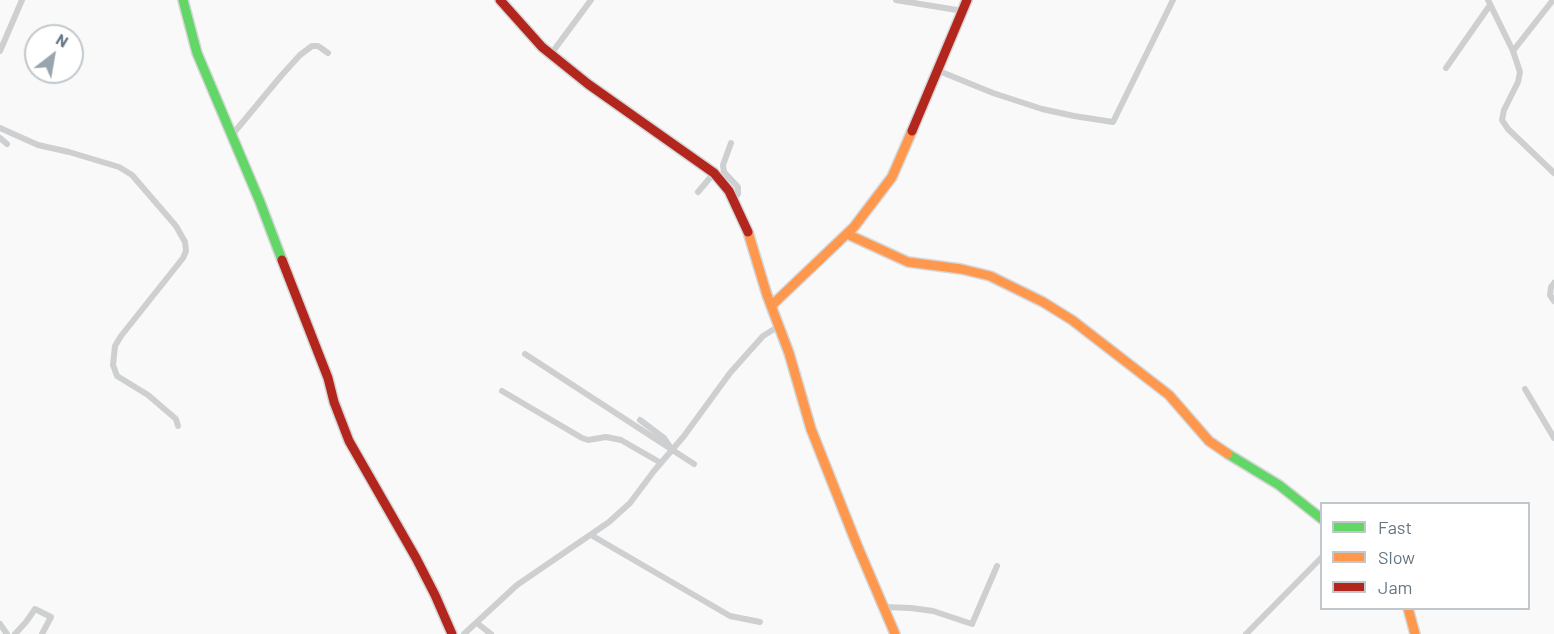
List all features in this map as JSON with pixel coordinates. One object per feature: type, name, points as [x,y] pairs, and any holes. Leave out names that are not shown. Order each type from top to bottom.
[{"type":"street","points":[[0,51],[22,0]]},
{"type":"street","points":[[500,0],[542,47],[588,84],[714,173],[729,191],[750,236],[771,306],[789,352],[811,429],[895,634]]},
{"type":"street","points":[[551,54],[591,0]]},
{"type":"street","points":[[896,0],[963,11]]},
{"type":"street","points":[[771,306],[847,234],[892,177],[939,71],[967,0]]},
{"type":"street","points":[[939,71],[993,93],[1042,109],[1113,122],[1173,0]]},
{"type":"street","points":[[1513,51],[1553,0]]},
{"type":"street","points":[[185,2],[197,54],[232,135],[324,368],[349,441],[416,558],[452,634]]},
{"type":"street","points":[[1489,2],[1513,51],[1520,72],[1502,120],[1508,129],[1554,173]]},
{"type":"street","points":[[1446,68],[1489,2]]},
{"type":"street","points":[[232,135],[300,55],[312,46],[318,46],[328,53]]},
{"type":"street","points":[[0,128],[38,144],[119,167],[132,175],[176,225],[185,242],[186,250],[183,258],[121,336],[115,346],[113,365],[117,375],[148,394],[176,418],[178,426]]},
{"type":"street","points":[[0,138],[7,144]]},
{"type":"street","points":[[731,143],[723,165],[724,172],[738,187],[738,194],[733,199]]},
{"type":"street","points":[[698,192],[714,173]]},
{"type":"street","points":[[847,234],[908,262],[961,269],[990,276],[1043,302],[1072,320],[1169,395],[1209,441],[1279,485],[1320,517]]},
{"type":"street","points":[[1554,283],[1551,287],[1554,301]]},
{"type":"street","points":[[464,634],[517,585],[609,522],[630,503],[730,373],[763,336],[779,326]]},
{"type":"street","points":[[525,354],[694,464]]},
{"type":"street","points":[[1525,389],[1554,438]]},
{"type":"street","points":[[502,391],[582,438],[588,440],[606,437],[621,440],[661,463]]},
{"type":"street","points":[[640,420],[664,438],[672,450]]},
{"type":"street","points":[[591,535],[730,616],[760,622]]},
{"type":"street","points":[[1246,634],[1320,559]]},
{"type":"street","points":[[884,607],[933,611],[972,624],[997,567]]},
{"type":"street","points":[[15,634],[35,609],[51,617],[42,634]]},
{"type":"street","points":[[1408,610],[1415,634]]},
{"type":"street","points":[[477,623],[491,634]]},
{"type":"street","points":[[0,624],[7,634]]},
{"type":"traffic: fast","points":[[183,0],[197,53],[282,260]]},
{"type":"traffic: fast","points":[[1228,454],[1279,485],[1320,517]]},
{"type":"traffic: slow","points":[[771,306],[854,227],[892,177],[912,131]]},
{"type":"traffic: slow","points":[[748,232],[767,295],[789,353],[811,429],[895,634]]},
{"type":"traffic: slow","points":[[847,234],[908,262],[961,269],[990,276],[1043,302],[1072,320],[1169,395],[1209,441],[1228,454]]},
{"type":"traffic: slow","points":[[1409,610],[1415,634]]},
{"type":"traffic: jam","points":[[500,0],[542,47],[588,84],[714,173],[729,191],[748,232]]},
{"type":"traffic: jam","points":[[912,131],[967,0]]},
{"type":"traffic: jam","points":[[282,260],[328,378],[334,402],[349,441],[416,558],[452,634]]}]
